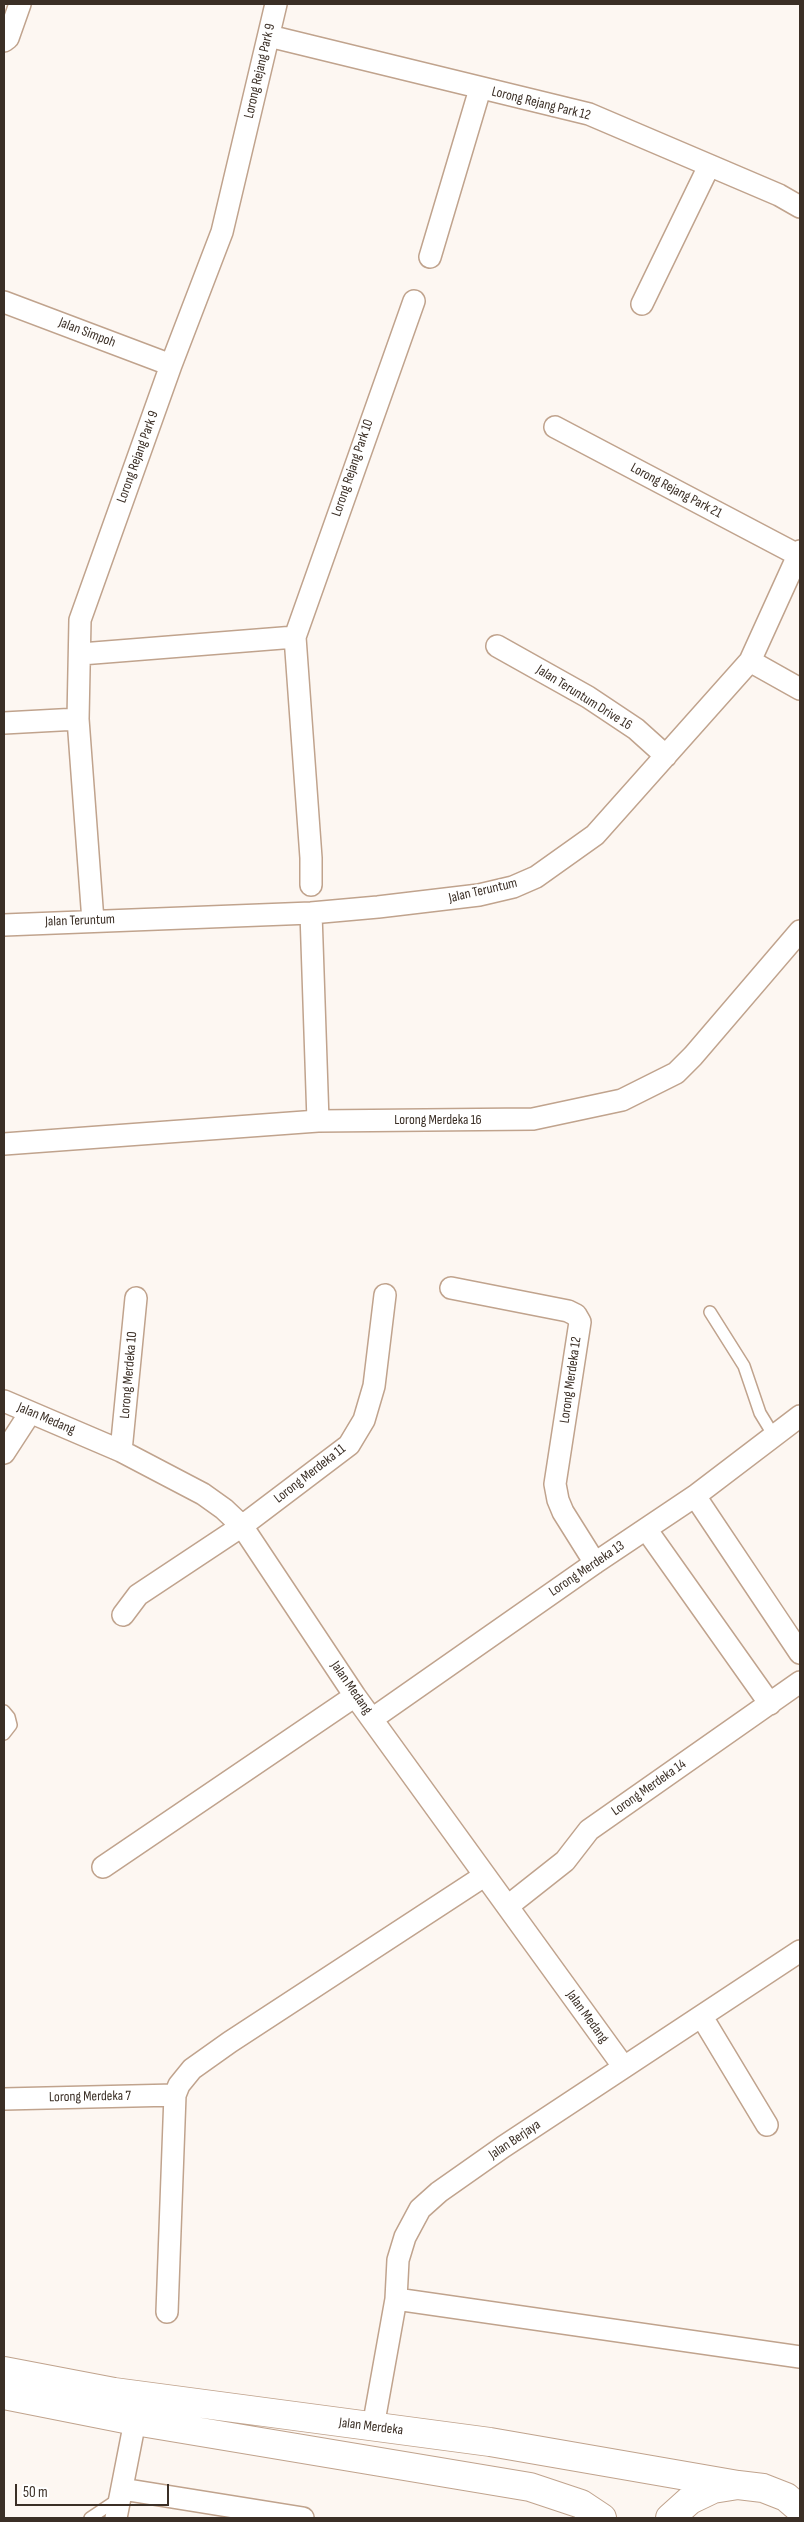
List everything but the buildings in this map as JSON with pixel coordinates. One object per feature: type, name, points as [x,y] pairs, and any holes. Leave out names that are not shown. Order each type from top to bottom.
[{"type":"main road","name":"Jalan Merdeka","points":[[4,2371],[114,2392],[490,2442],[738,2485]]},
{"type":"main road","points":[[4,2395],[136,2421],[530,2487],[581,2504],[602,2518]]},
{"type":"main road","points":[[670,2518],[690,2500],[713,2489],[738,2485],[763,2488],[795,2502]]},
{"type":"street","points":[[4,41],[8,38],[20,4]]},
{"type":"street","name":"Lorong Rejang Park 9","points":[[93,921],[78,719],[81,654],[80,620],[171,365],[222,232],[276,4]]},
{"type":"street","name":"Lorong Rejang Park 12","points":[[269,36],[480,89],[589,114],[779,195],[800,207]]},
{"type":"street","points":[[430,257],[480,89]]},
{"type":"street","points":[[642,304],[709,166]]},
{"type":"street","name":"Lorong Rejang Park 10","points":[[311,885],[311,858],[295,637],[414,301]]},
{"type":"street","name":"Jalan Simpoh","points":[[4,302],[171,365]]},
{"type":"street","name":"Lorong Rejang Park 21","points":[[554,427],[799,553]]},
{"type":"street","name":"Jalan Teruntum","points":[[4,925],[311,913],[439,901],[513,887],[536,877],[595,835],[750,660],[799,553]]},
{"type":"street","points":[[81,654],[295,637]]},
{"type":"street","name":"Jalan Teruntum Drive 16","points":[[497,646],[588,697],[636,729],[666,756]]},
{"type":"street","points":[[750,660],[800,689]]},
{"type":"street","points":[[4,723],[78,719]]},
{"type":"street","points":[[311,913],[318,1120]]},
{"type":"street","name":"Lorong Merdeka 16","points":[[4,1144],[318,1120],[533,1119],[622,1100],[676,1073],[693,1056],[800,931]]},
{"type":"street","name":"Lorong Merdeka 12","points":[[451,1288],[568,1311],[576,1315],[580,1322],[556,1484],[558,1500],[563,1512],[595,1563]]},
{"type":"street","name":"Lorong Merdeka 11","points":[[123,1615],[138,1595],[242,1526],[349,1445],[364,1420],[374,1386],[385,1295]]},
{"type":"street","name":"Lorong Merdeka 10","points":[[121,1451],[136,1298]]},
{"type":"street","name":"Jalan Medang","points":[[4,1401],[121,1451],[203,1494],[224,1509],[242,1526],[355,1696],[623,2066]]},
{"type":"street","points":[[4,1453],[30,1413]]},
{"type":"street","name":"Lorong Merdeka 13","points":[[372,1719],[595,1563],[695,1496],[800,1416]]},
{"type":"street","points":[[695,1496],[800,1653]]},
{"type":"street","points":[[646,1529],[770,1704]]},
{"type":"street","name":"Lorong Merdeka 14","points":[[508,1906],[565,1861],[590,1830],[800,1682]]},
{"type":"street","points":[[103,1867],[355,1696]]},
{"type":"street","points":[[167,2312],[175,2095],[180,2085],[192,2069],[230,2042],[484,1876]]},
{"type":"street","name":"Jalan Berjaya","points":[[373,2427],[396,2299],[398,2260],[405,2237],[420,2209],[439,2192],[623,2066],[702,2017],[800,1951]]},
{"type":"street","points":[[702,2017],[767,2125]]},
{"type":"street","name":"Lorong Merdeka 7","points":[[4,2099],[175,2095]]},
{"type":"street","points":[[396,2299],[800,2357]]},
{"type":"street","points":[[136,2421],[119,2502],[303,2518]]},
{"type":"lane","points":[[710,1312],[744,1366],[760,1413],[774,1436]]},
{"type":"lane","points":[[4,1711],[9,1717],[11,1724],[4,1734]]},
{"type":"lane","points":[[90,2518],[119,2502]]}]
